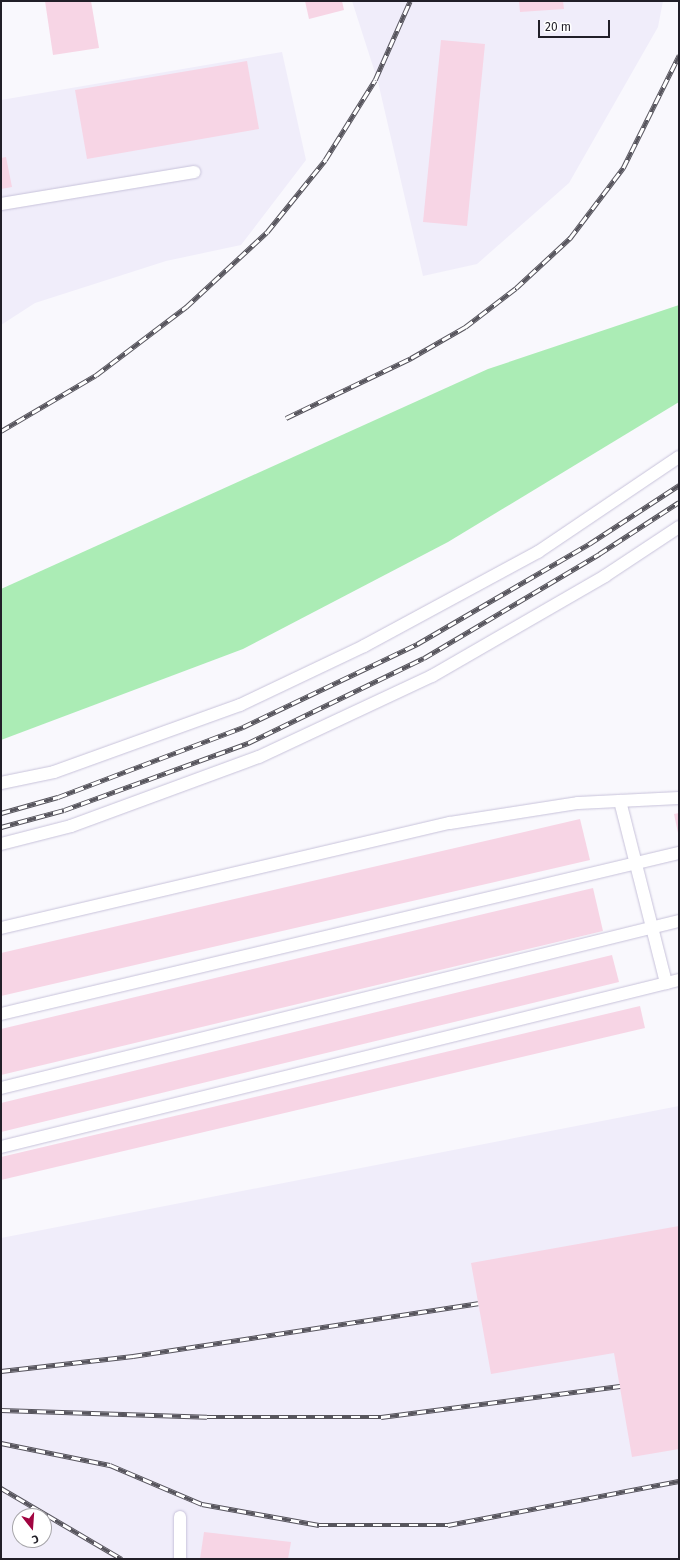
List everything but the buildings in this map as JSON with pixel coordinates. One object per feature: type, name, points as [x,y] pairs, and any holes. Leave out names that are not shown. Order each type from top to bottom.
[{"type":"lane","points":[[1,204],[194,172]]},
{"type":"lane","points":[[1,783],[54,772],[240,705],[364,646],[538,552],[679,457]]},
{"type":"lane","points":[[1,844],[71,826],[260,756],[418,683],[605,576],[679,527]]},
{"type":"lane","points":[[1,928],[450,823],[578,803],[679,798]]},
{"type":"lane","points":[[620,801],[635,864],[654,927],[666,983]]},
{"type":"lane","points":[[1,1014],[679,853]]},
{"type":"lane","points":[[1,1088],[679,921]]},
{"type":"lane","points":[[1,1147],[679,980]]},
{"type":"lane","points":[[180,1517],[180,1559]]},
{"type":"shaded area","points":[[352,1],[663,1],[658,27],[569,183],[477,264],[423,276],[378,82]]},
{"type":"shaded area","points":[[282,52],[306,160],[241,245],[166,261],[35,303],[1,325],[1,100]]},
{"type":"shaded area","points":[[679,1106],[679,1559],[1,1559],[1,1238]]},
{"type":"green space","points":[[679,305],[679,402],[448,542],[243,649],[1,740],[1,589],[488,369]]},
{"type":"railway","points":[[1,431],[96,375],[186,307],[267,232],[325,160],[375,80],[410,1]]},
{"type":"railway","points":[[286,418],[411,358],[465,327],[516,288],[570,238],[623,168],[679,55]]},
{"type":"railway","points":[[1,813],[58,797],[243,727],[417,644],[589,544],[679,485]]},
{"type":"railway","points":[[1,827],[64,810],[248,743],[424,658],[599,554],[679,502]]},
{"type":"railway","points":[[1,1371],[133,1356],[478,1303]]},
{"type":"railway","points":[[1,1410],[207,1417],[381,1417],[620,1386]]},
{"type":"railway","points":[[1,1443],[110,1465],[202,1504],[319,1525],[448,1525],[679,1481]]},
{"type":"railway","points":[[1,1488],[122,1559]]}]
